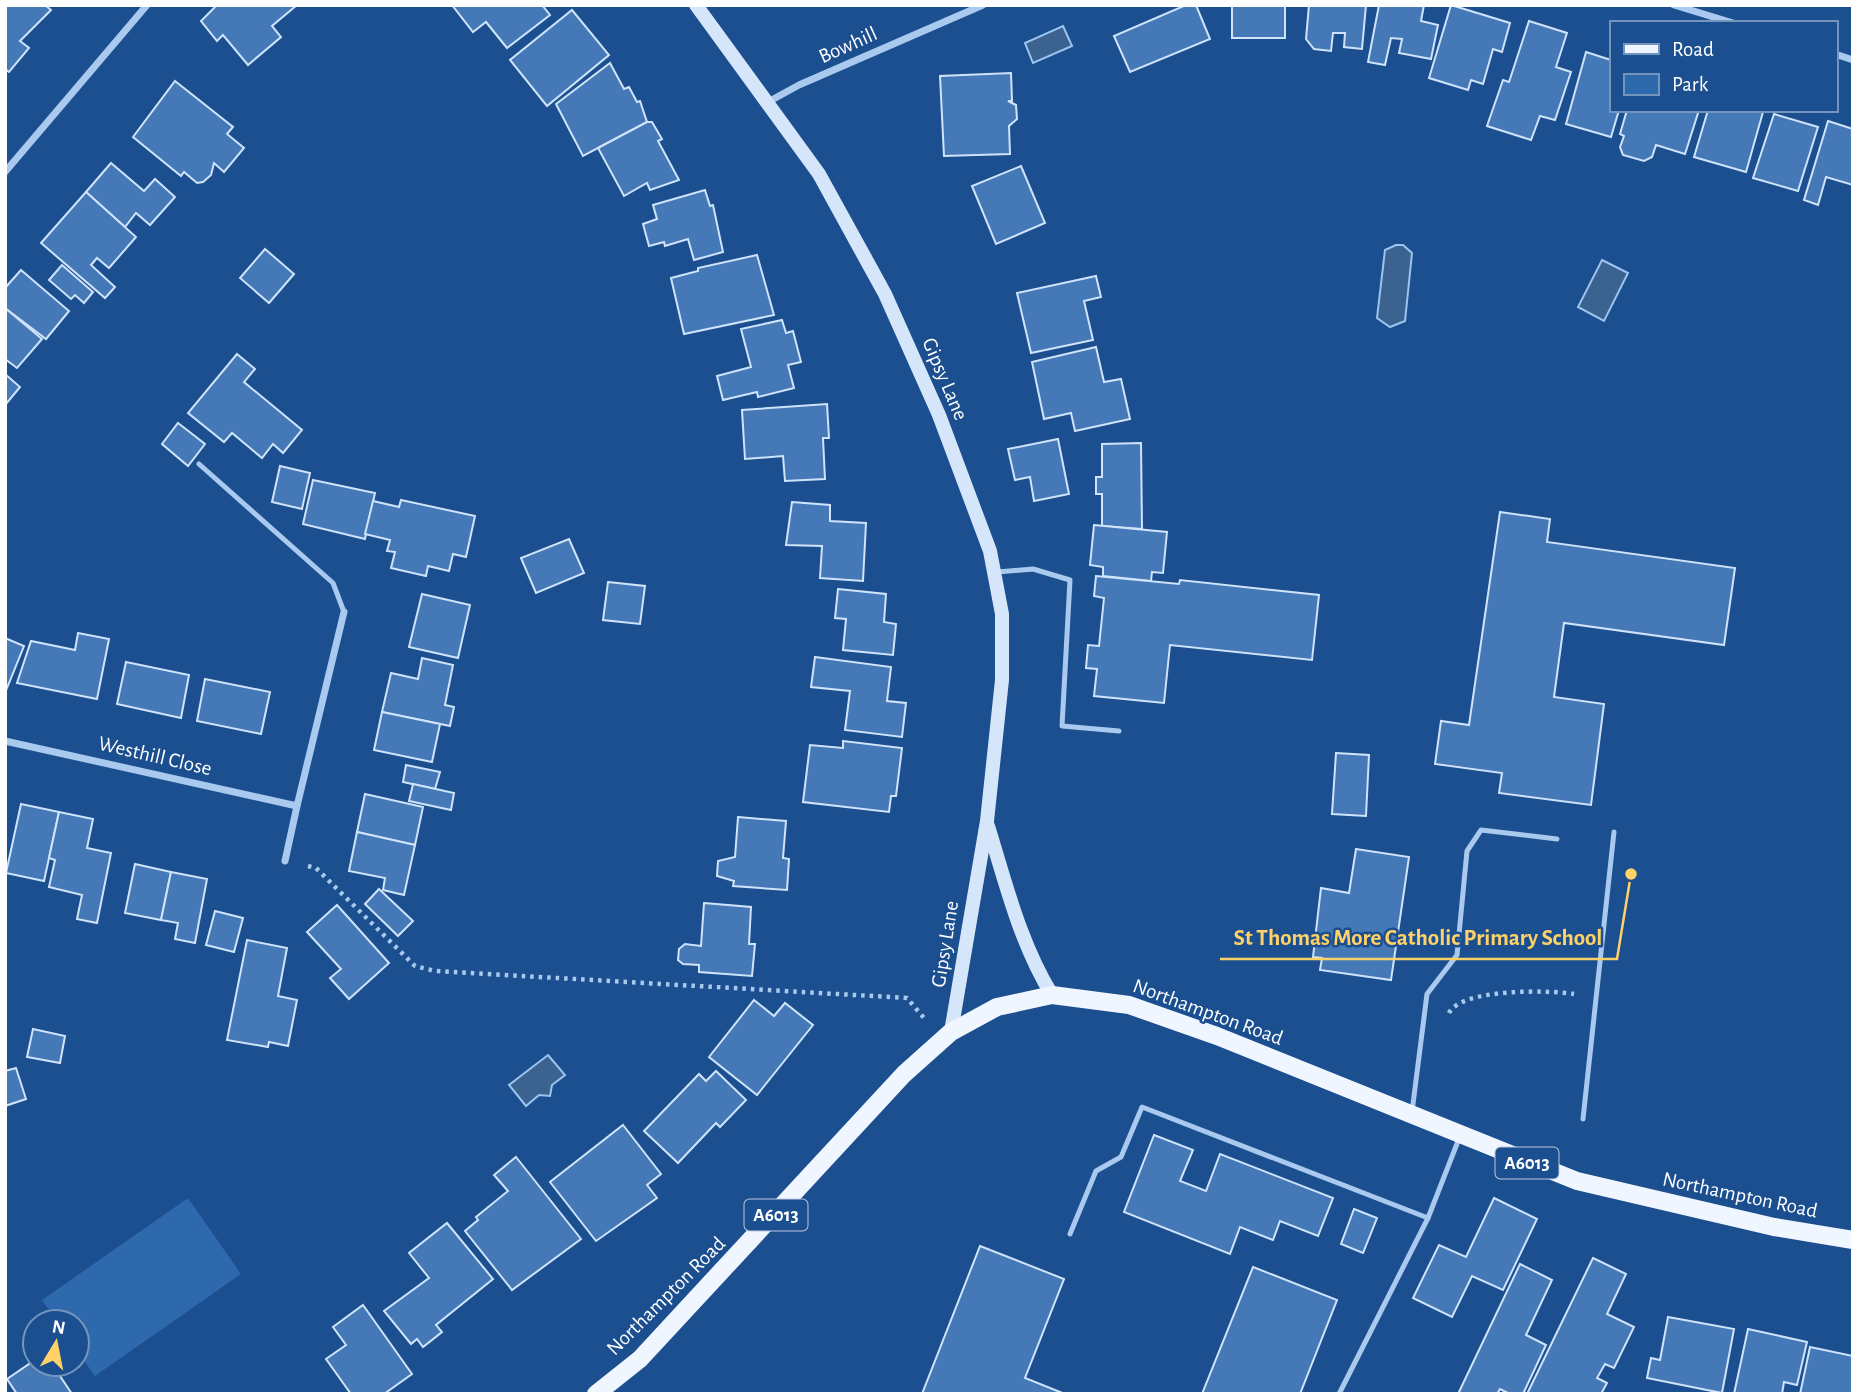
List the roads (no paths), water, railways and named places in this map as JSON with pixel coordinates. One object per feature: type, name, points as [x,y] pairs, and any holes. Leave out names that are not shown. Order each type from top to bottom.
[{"type":"main road","name":"Gipsy Lane","points":[[696,5],[819,174],[884,294],[939,415],[990,551],[1002,614],[1002,680],[987,821],[947,1036]]},
{"type":"main road","name":"Gipsy Lane","points":[[987,821],[1015,916],[1036,969],[1052,995]]},
{"type":"main road","name":"Northampton Road","points":[[596,1394],[640,1359],[904,1074],[947,1036],[997,1007],[1052,995],[1129,1005],[1217,1036],[1460,1136],[1601,1189],[1774,1227],[1853,1240]]},
{"type":"street","points":[[5,172],[147,5]]},
{"type":"street","name":"Bowhill","points":[[768,102],[799,85],[983,5]]},
{"type":"street","points":[[1674,5],[1726,21]]},
{"type":"street","points":[[285,862],[344,612]]},
{"type":"street","name":"Westhill Close","points":[[5,741],[297,806]]},
{"type":"lane","points":[[200,464],[333,583],[344,612]]},
{"type":"lane","points":[[994,572],[1033,569],[1070,580],[1062,726],[1119,731]]},
{"type":"lane","points":[[1411,1116],[1427,994],[1457,955],[1467,851],[1481,830],[1557,839]]},
{"type":"lane","points":[[1583,1119],[1614,832]]},
{"type":"lane","points":[[1070,1234],[1096,1171],[1121,1157],[1142,1107],[1428,1218]]},
{"type":"lane","points":[[1339,1394],[1428,1218],[1460,1136]]},
{"type":"place","name":"St Thomas More Catholic Primary School","points":[[1631,874]]}]
